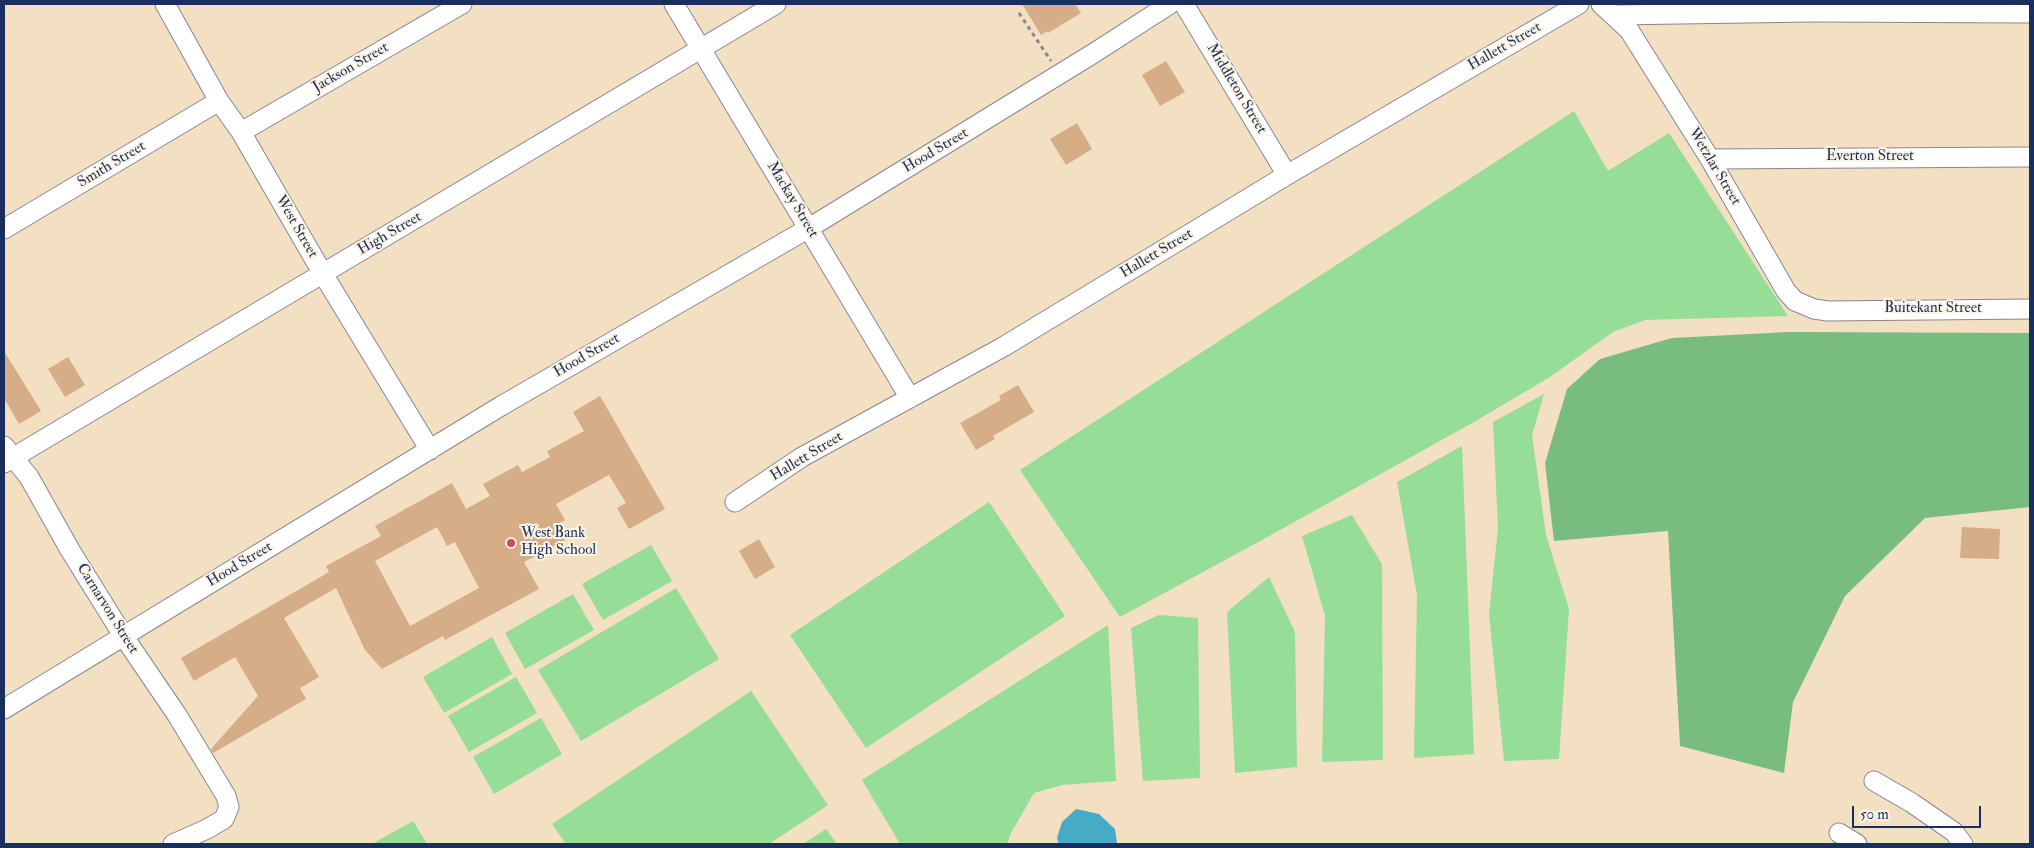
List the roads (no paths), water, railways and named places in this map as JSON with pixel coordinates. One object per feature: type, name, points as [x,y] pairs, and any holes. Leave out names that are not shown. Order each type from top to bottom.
[{"type":"street","name":"West Street","points":[[165,4],[219,101],[241,132],[323,274],[430,450]]},
{"type":"street","name":"Jackson Street","points":[[241,132],[462,4]]},
{"type":"street","name":"Mackay Street","points":[[674,4],[910,398]]},
{"type":"street","name":"High Street","points":[[7,455],[323,274],[776,4]]},
{"type":"street","name":"Hood Street","points":[[4,708],[124,637],[509,401],[809,228],[1170,4]]},
{"type":"street","name":"Middleton Street","points":[[1184,4],[1287,175]]},
{"type":"street","name":"Hallett Street","points":[[735,502],[802,457],[1003,347],[1287,175],[1579,4]]},
{"type":"street","points":[[1608,9],[2030,13]]},
{"type":"street","name":"Wetzlar Street","points":[[1608,9],[1628,30],[1710,159],[1786,291],[1801,304],[1814,309],[1836,310]]},
{"type":"street","name":"Smith Street","points":[[4,229],[219,101]]},
{"type":"street","name":"Everton Street","points":[[1710,159],[2030,157]]},
{"type":"street","name":"Buitekant Street","points":[[1836,310],[2030,308]]},
{"type":"street","name":"Carnarvon Street","points":[[7,455],[29,477],[124,637],[177,715],[228,800],[229,807],[226,816],[220,822],[173,844]]},
{"type":"street","points":[[1874,781],[1912,803],[1954,832],[1963,844]]},
{"type":"street","points":[[1839,833],[1856,844]]},
{"type":"water","points":[[1076,809],[1099,814],[1115,829],[1117,844],[1059,844],[1057,838],[1062,822]]},
{"type":"place","name":"West Bank High School","points":[[511,543]]}]
